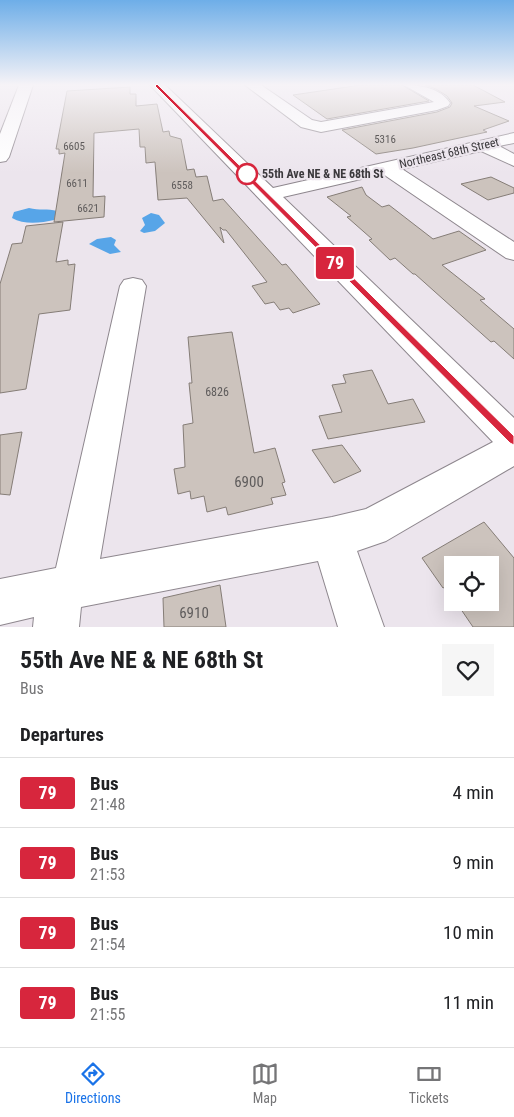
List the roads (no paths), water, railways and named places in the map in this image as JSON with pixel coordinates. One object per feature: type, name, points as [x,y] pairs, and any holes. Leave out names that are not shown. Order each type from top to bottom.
[{"type":"street","points":[[2,147],[15,114]]},
{"type":"street","points":[[187,114],[514,440]]},
{"type":"street","points":[[296,114],[313,126],[328,127],[394,114]]},
{"type":"street","name":"Northeast 68th Street","points":[[267,194],[514,138]]},
{"type":"street","points":[[483,145],[514,161]]},
{"type":"street","points":[[387,168],[514,254]]},
{"type":"street","points":[[63,601],[132,286]]},
{"type":"street","points":[[0,602],[63,601],[372,527],[514,448]]},
{"type":"street","points":[[332,538],[361,627]]},
{"type":"water","points":[[29,208],[57,211],[54,220],[44,222],[33,223],[12,218],[14,212]]},
{"type":"water","points":[[151,213],[159,215],[165,223],[155,231],[144,233],[140,231],[145,225],[142,218]]},
{"type":"water","points":[[111,237],[116,240],[114,245],[121,252],[110,254],[89,244],[97,239]]},
{"type":"place","name":"55th Ave NE & NE 68th St","points":[[247,174]]}]
